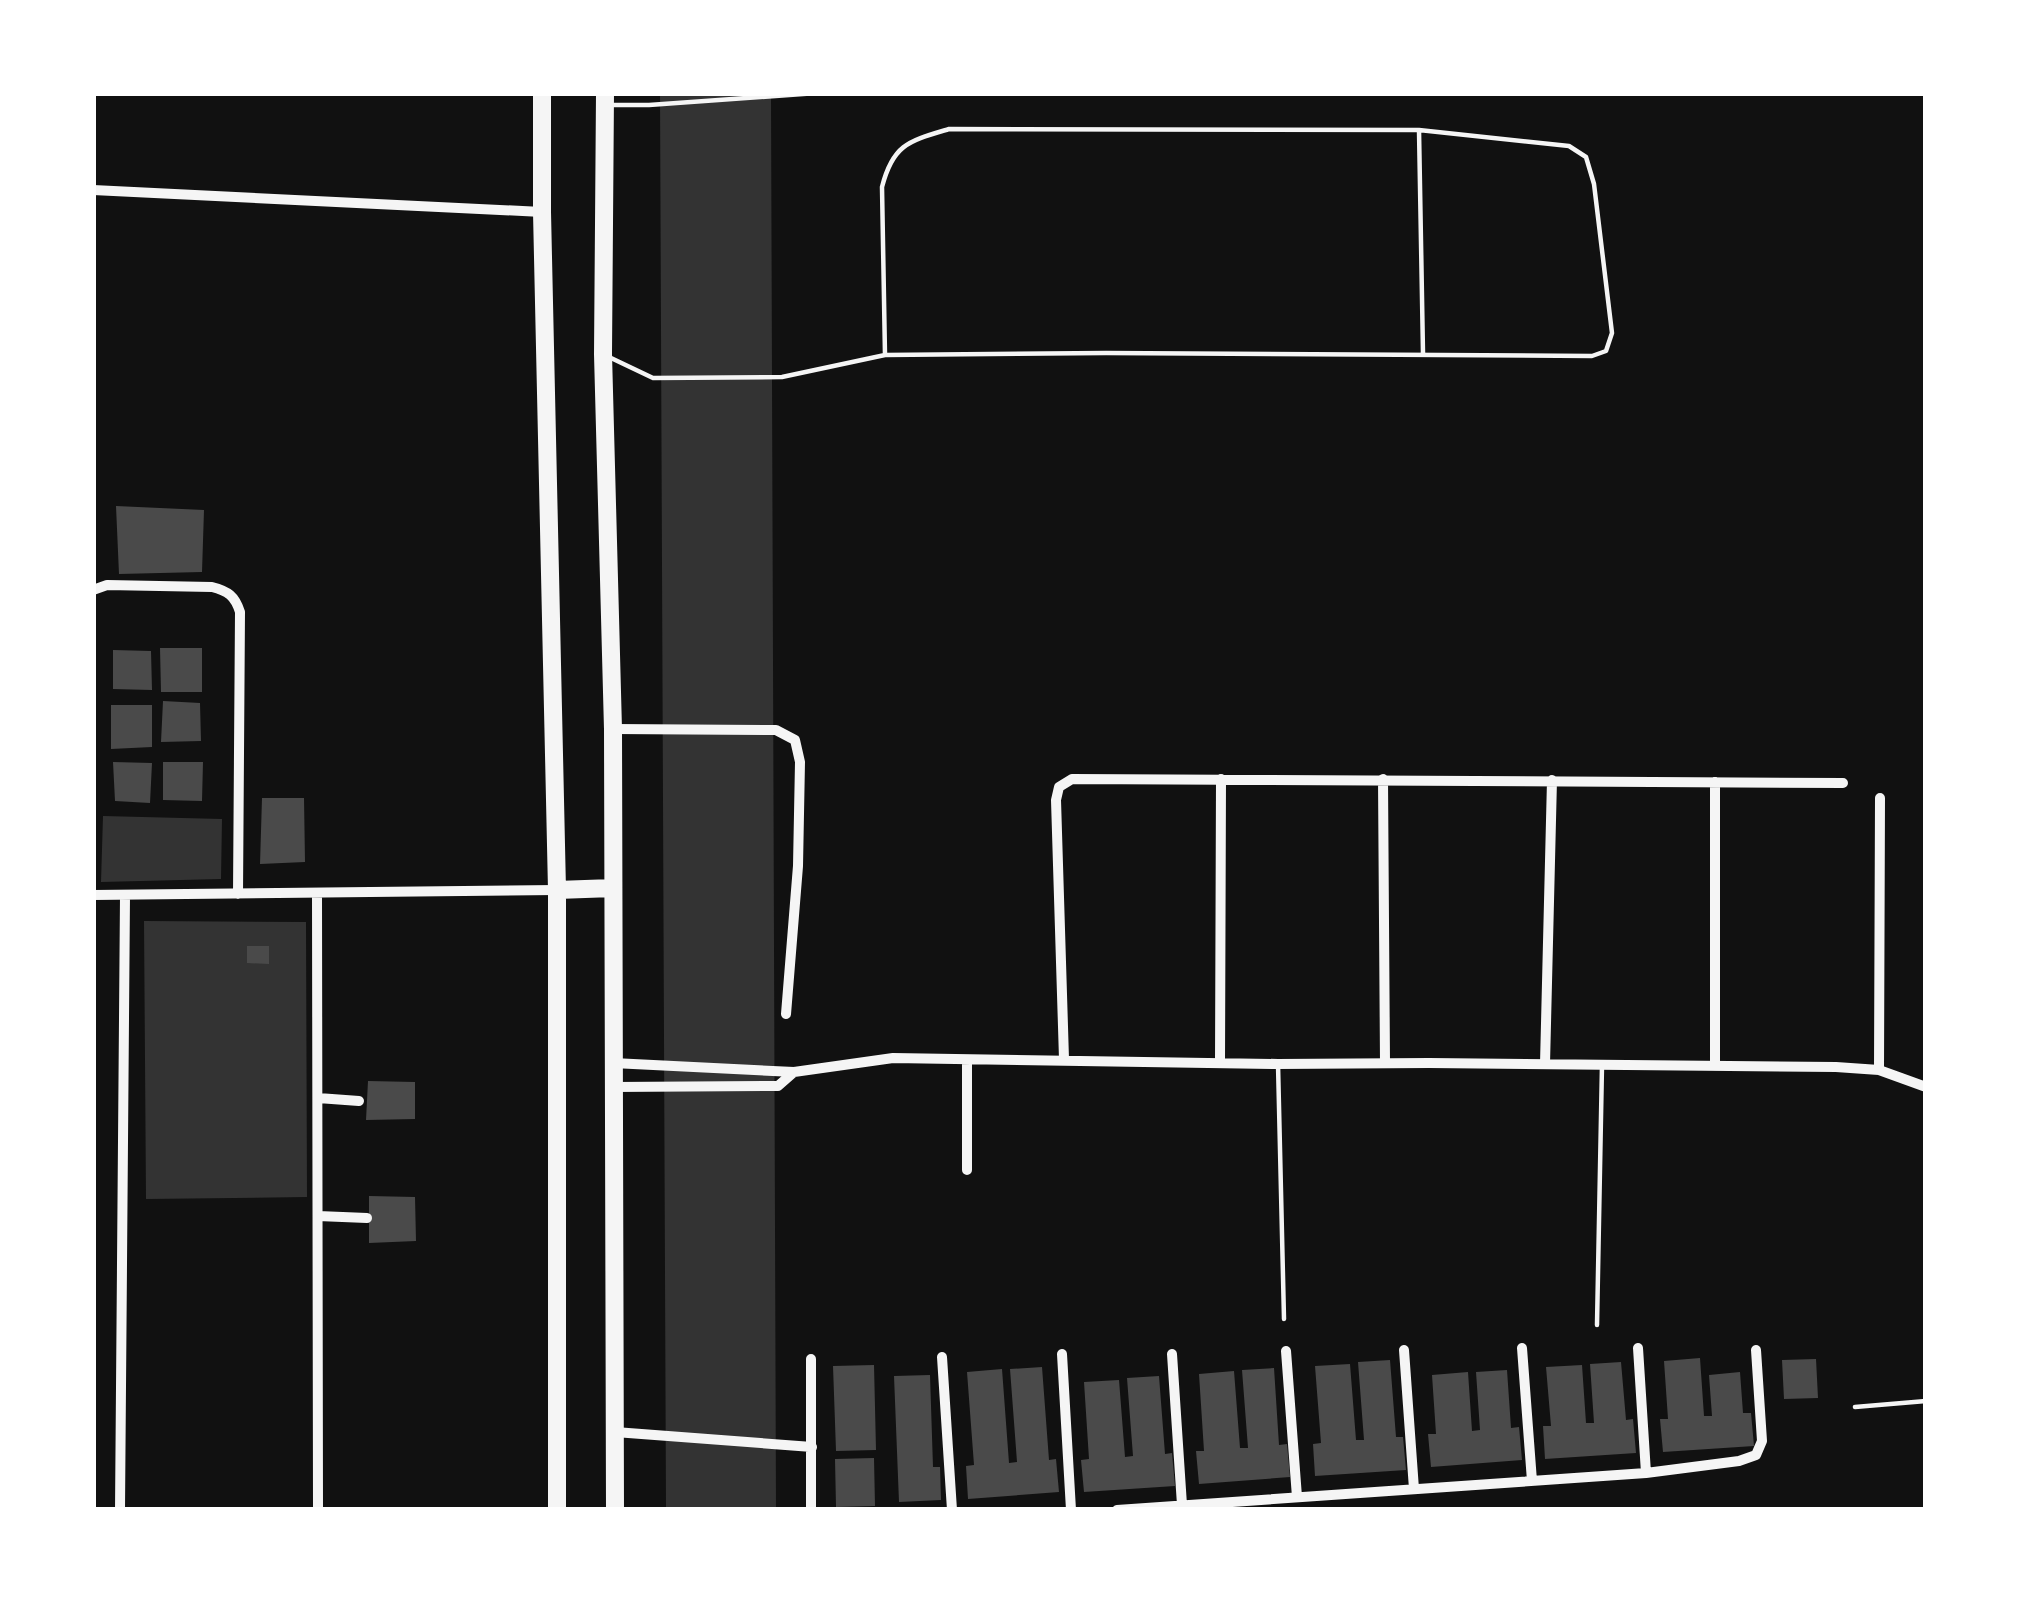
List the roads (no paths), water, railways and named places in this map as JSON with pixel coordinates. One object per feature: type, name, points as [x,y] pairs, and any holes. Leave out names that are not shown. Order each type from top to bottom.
[{"type":"highway","points":[[542,93],[557,890],[557,1510]]},
{"type":"highway","points":[[605,99],[603,354],[613,729],[615,1510]]},
{"type":"highway","points":[[557,890],[613,888]]},
{"type":"street","points":[[93,190],[542,212]]},
{"type":"street","points":[[93,590],[107,585],[212,586],[236,600],[240,612],[238,894]]},
{"type":"street","points":[[613,729],[776,730],[796,740],[800,762],[798,866],[786,1014]]},
{"type":"street","points":[[1064,1059],[1056,800],[1059,787],[1072,778],[1843,783]]},
{"type":"street","points":[[1220,1063],[1221,778]]},
{"type":"street","points":[[1383,779],[1385,1063]]},
{"type":"street","points":[[1544,1064],[1552,780]]},
{"type":"street","points":[[1715,782],[1715,1066]]},
{"type":"street","points":[[1879,1070],[1880,797]]},
{"type":"street","points":[[93,895],[557,890]]},
{"type":"street","points":[[317,893],[318,1510]]},
{"type":"street","points":[[120,1510],[125,896]]},
{"type":"street","points":[[613,1063],[787,1071],[893,1058],[1835,1066],[1879,1070],[1926,1087]]},
{"type":"street","points":[[967,1060],[967,1170]]},
{"type":"street","points":[[613,1088],[778,1086],[787,1071]]},
{"type":"street","points":[[318,1098],[359,1101]]},
{"type":"street","points":[[318,1216],[367,1218]]},
{"type":"street","points":[[1522,1348],[1532,1481]]},
{"type":"street","points":[[1638,1348],[1646,1473]]},
{"type":"street","points":[[1404,1350],[1414,1489]]},
{"type":"street","points":[[1117,1510],[1646,1473],[1738,1461],[1756,1455],[1762,1441],[1756,1350]]},
{"type":"street","points":[[1286,1351],[1297,1497]]},
{"type":"street","points":[[1062,1354],[1071,1510]]},
{"type":"street","points":[[1172,1354],[1182,1505]]},
{"type":"street","points":[[942,1357],[952,1510]]},
{"type":"street","points":[[811,1359],[812,1510]]},
{"type":"street","points":[[615,1432],[812,1447]]},
{"type":"lane","points":[[605,99],[649,106],[818,93]]},
{"type":"lane","points":[[603,354],[653,378],[782,377],[884,355],[1592,356],[1606,351],[1612,333],[1594,184],[1586,157],[1569,146],[1419,130],[949,129],[911,140],[890,160],[883,187],[884,355]]},
{"type":"lane","points":[[1419,130],[1424,355]]},
{"type":"lane","points":[[1278,1064],[1284,1319]]},
{"type":"lane","points":[[1597,1325],[1602,1065]]},
{"type":"lane","points":[[1856,1407],[1926,1401]]}]
